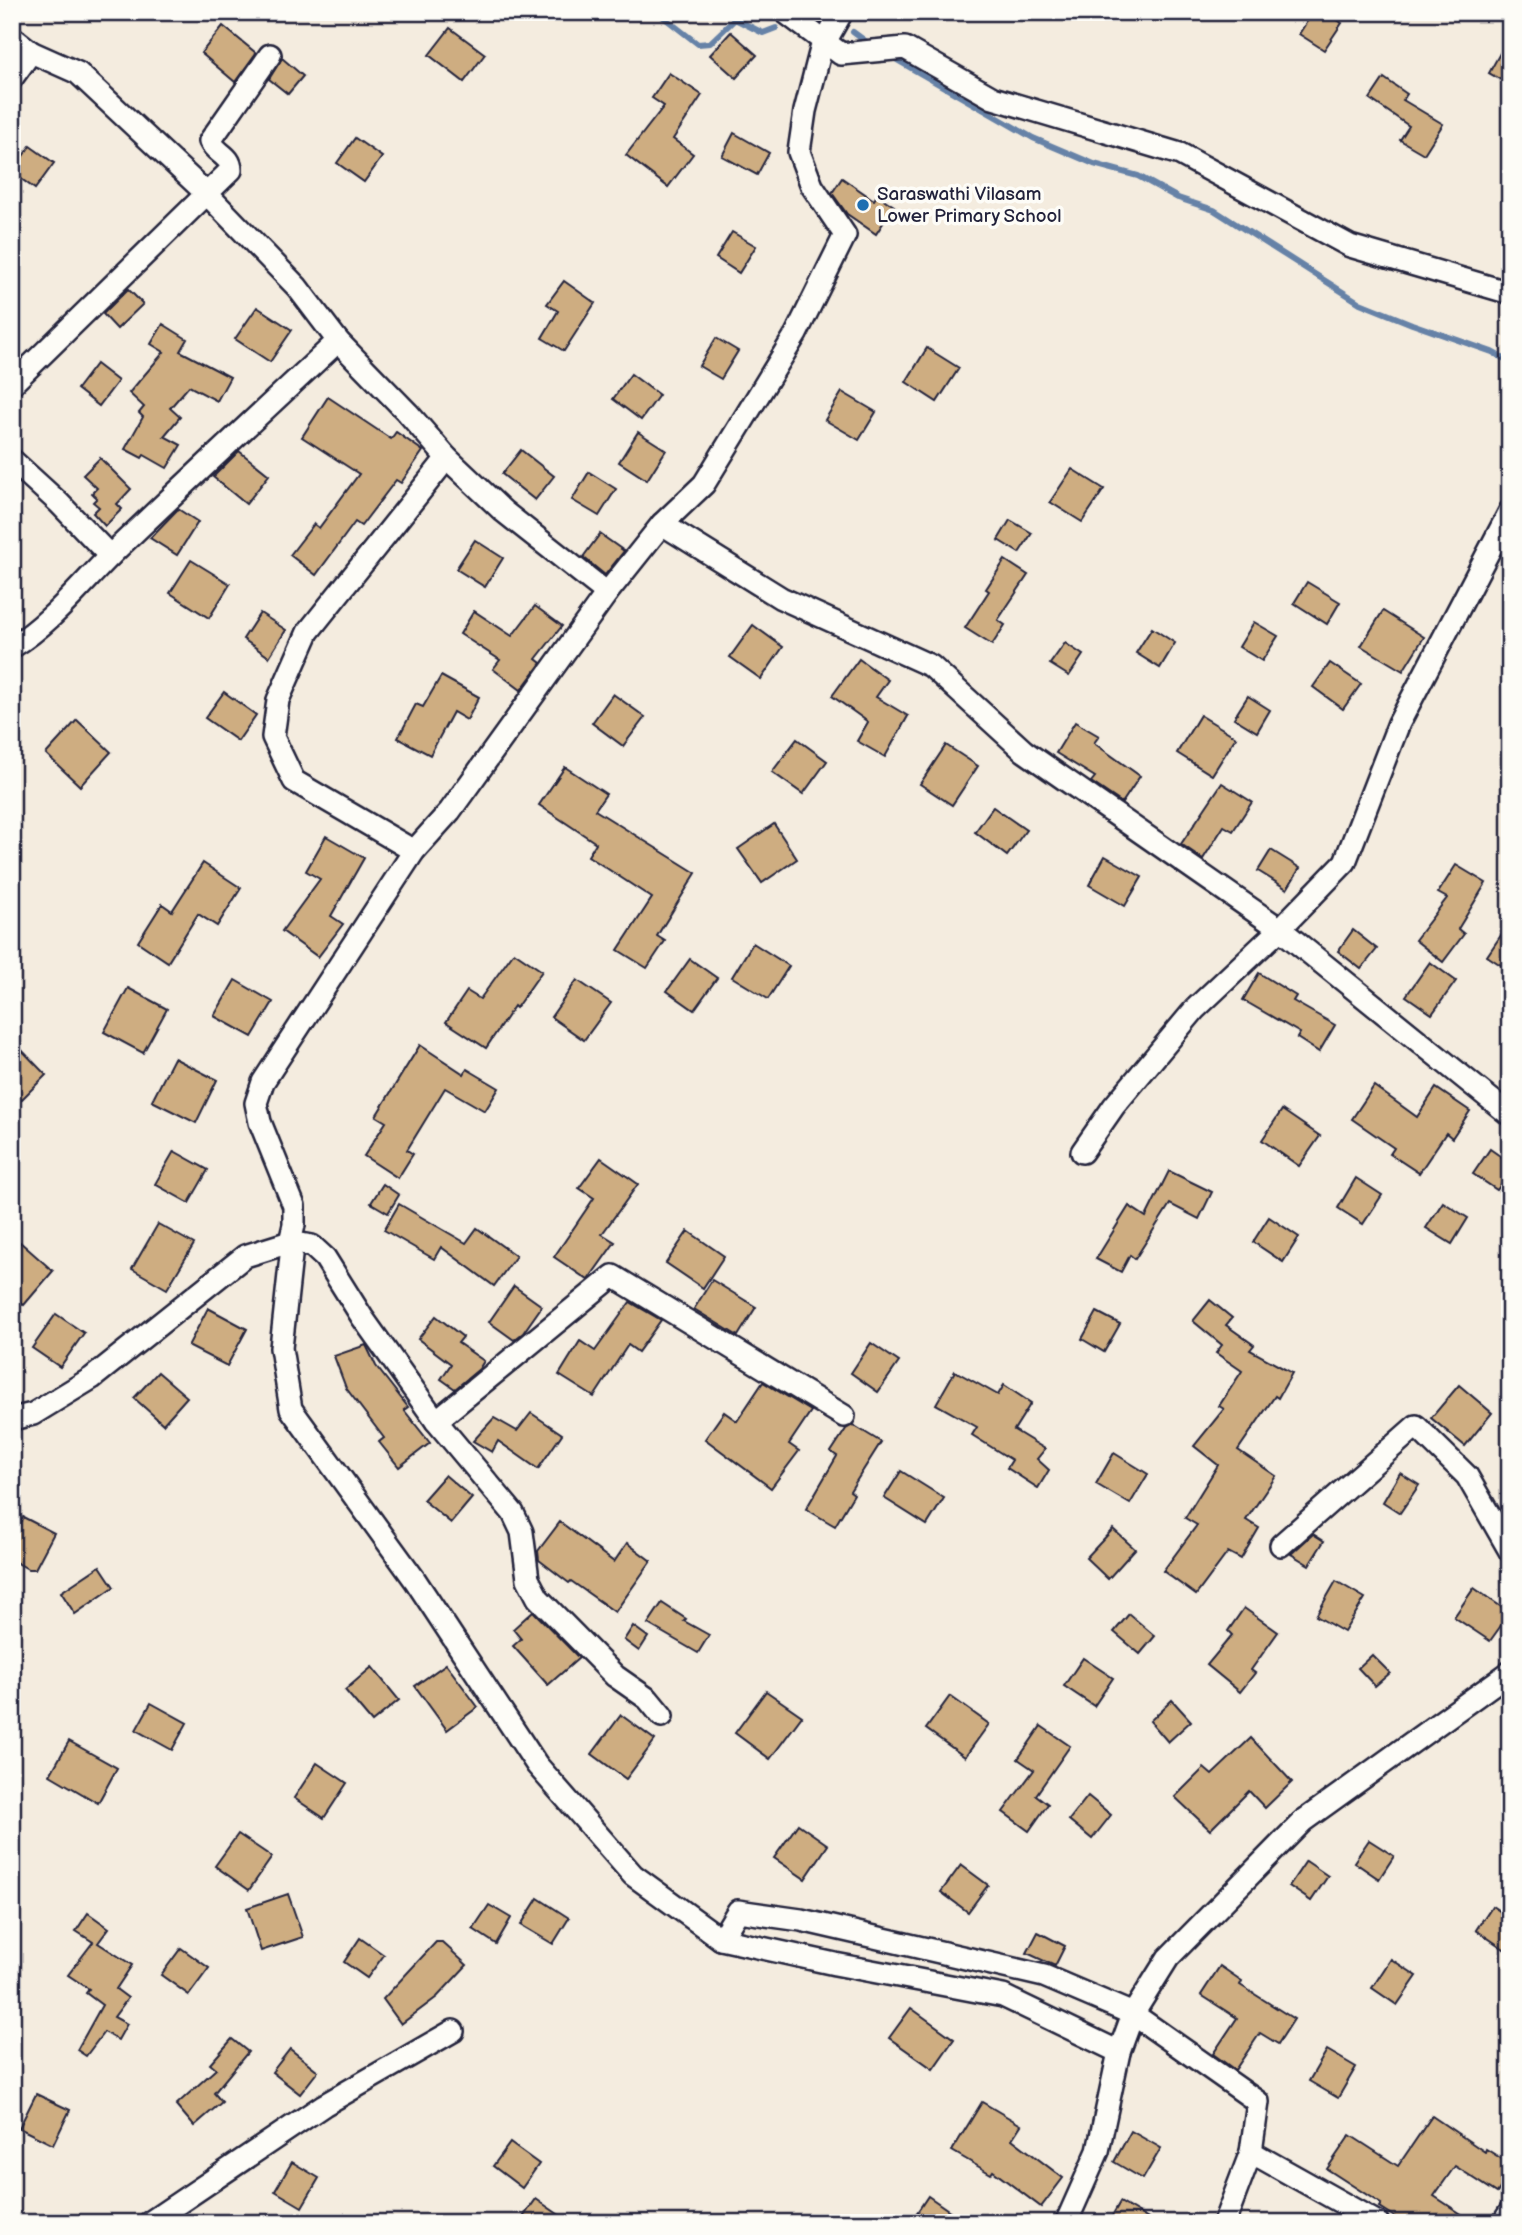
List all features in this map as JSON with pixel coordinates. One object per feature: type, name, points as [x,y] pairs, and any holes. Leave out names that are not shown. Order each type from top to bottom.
[{"type":"street","points":[[785,12],[841,54],[905,48],[993,97],[1180,154],[1350,246],[1510,293]]},
{"type":"street","points":[[842,12],[825,43],[805,111],[799,152],[812,186],[845,235],[796,334],[704,484],[662,524],[607,593],[450,811],[414,850],[263,1082],[256,1103],[260,1122],[293,1206],[294,1225],[290,1242],[291,1256],[281,1348],[291,1409],[415,1580],[537,1765],[632,1875],[721,1939],[1003,1996],[1119,2052]]},
{"type":"street","points":[[12,37],[31,52],[78,73],[206,193],[297,287],[338,341],[408,413],[447,458],[503,511],[607,593]]},
{"type":"street","points":[[12,79],[31,52]]},
{"type":"street","points":[[12,384],[231,170],[228,158],[214,149],[212,136],[270,55]]},
{"type":"street","points":[[12,647],[25,640],[68,600],[110,556],[338,341]]},
{"type":"street","points":[[414,850],[294,781],[272,737],[278,701],[308,632],[447,458]]},
{"type":"street","points":[[12,460],[59,503],[110,556]]},
{"type":"street","points":[[1082,1152],[1114,1106],[1195,1009],[1280,929],[1345,862],[1399,723],[1510,511]]},
{"type":"street","points":[[662,524],[781,598],[931,666],[1024,751],[1280,929],[1510,1115]]},
{"type":"street","points":[[12,1419],[33,1414],[92,1378],[245,1256],[290,1242],[312,1246],[325,1258],[362,1317],[436,1422],[513,1513],[522,1532],[528,1578],[538,1598],[615,1676],[648,1699],[662,1716]]},
{"type":"street","points":[[436,1422],[613,1276],[844,1416]]},
{"type":"street","points":[[1281,1545],[1416,1426],[1467,1476],[1510,1551]]},
{"type":"street","points":[[1066,2223],[1098,2151],[1119,2052],[1133,2014],[1168,1958],[1303,1821],[1510,1672]]},
{"type":"street","points":[[721,1939],[738,1911],[801,1920],[1044,1976],[1133,2014],[1258,2102],[1251,2152],[1224,2223]]},
{"type":"street","points":[[149,2223],[324,2105],[453,2031]]},
{"type":"street","points":[[1251,2152],[1378,2223]]},
{"type":"street","points":[[1503,2223],[1510,2212]]},
{"type":"building","points":[[1313,12],[1325,12],[1342,23],[1324,50],[1299,34]]},
{"type":"building","points":[[223,26],[256,53],[235,82],[201,53]]},
{"type":"building","points":[[450,28],[485,54],[464,82],[429,55]]},
{"type":"building","points":[[731,32],[757,55],[736,78],[710,55]]},
{"type":"building","points":[[1510,35],[1510,85],[1489,73]]},
{"type":"building","points":[[282,58],[303,76],[288,94],[269,79]]},
{"type":"building","points":[[669,73],[702,95],[673,139],[693,154],[668,187],[626,155],[664,106],[652,98]]},
{"type":"building","points":[[1384,78],[1407,94],[1403,100],[1443,124],[1424,154],[1400,140],[1409,126],[1370,99]]},
{"type":"building","points":[[734,133],[769,153],[757,175],[722,156]]},
{"type":"building","points":[[355,138],[382,157],[364,182],[337,163]]},
{"type":"building","points":[[30,146],[54,163],[35,189],[12,172]]},
{"type":"building","name":"Saraswathi Vilasam Lower Primary School","points":[[842,178],[874,200],[877,195],[894,206],[876,234],[847,214],[832,193]]},
{"type":"building","points":[[732,232],[756,246],[739,273],[716,258]]},
{"type":"building","points":[[564,281],[595,303],[564,351],[542,338],[558,311],[547,304]]},
{"type":"building","points":[[128,289],[143,304],[117,329],[103,314]]},
{"type":"building","points":[[257,307],[292,330],[270,362],[235,339]]},
{"type":"building","points":[[163,324],[187,339],[180,351],[230,377],[217,401],[189,386],[170,408],[180,417],[164,436],[181,445],[167,468],[144,455],[142,458],[125,449],[143,417],[139,413],[144,407],[129,393],[164,352],[151,344]]},
{"type":"building","points":[[716,338],[738,351],[721,379],[699,366]]},
{"type":"building","points":[[927,348],[959,368],[937,402],[906,382]]},
{"type":"building","points":[[96,364],[118,381],[99,406],[77,389]]},
{"type":"building","points":[[631,374],[659,395],[641,420],[613,399]]},
{"type":"building","points":[[842,392],[876,412],[859,440],[825,420]]},
{"type":"building","points":[[328,397],[391,439],[396,432],[423,451],[401,483],[396,480],[361,526],[355,522],[316,575],[290,555],[314,524],[319,528],[359,474],[302,437]]},
{"type":"building","points":[[638,432],[666,450],[647,480],[619,462]]},
{"type":"building","points":[[521,450],[554,476],[535,500],[502,474]]},
{"type":"building","points":[[239,451],[269,475],[246,504],[213,477]]},
{"type":"building","points":[[100,458],[131,489],[117,504],[122,509],[105,526],[93,513],[99,507],[93,502],[97,498],[92,493],[97,488],[83,475]]},
{"type":"building","points":[[1072,469],[1104,489],[1082,522],[1050,502]]},
{"type":"building","points":[[589,472],[616,489],[599,516],[572,500]]},
{"type":"building","points":[[178,509],[198,522],[177,555],[150,538]]},
{"type":"building","points":[[1010,520],[1032,533],[1019,553],[998,540]]},
{"type":"building","points":[[600,534],[624,551],[605,575],[583,557]]},
{"type":"building","points":[[475,540],[503,558],[485,587],[456,569]]},
{"type":"building","points":[[191,560],[230,584],[209,618],[170,593]]},
{"type":"building","points":[[1005,560],[1028,575],[998,620],[1005,625],[992,645],[965,628]]},
{"type":"building","points":[[1307,582],[1340,602],[1327,624],[1294,603]]},
{"type":"building","points":[[535,606],[562,626],[536,659],[541,663],[521,690],[493,669],[500,660],[460,634],[474,611],[512,636]]},
{"type":"building","points":[[1383,611],[1424,637],[1403,671],[1361,646]]},
{"type":"building","points":[[260,613],[286,630],[269,657],[243,639]]},
{"type":"building","points":[[1254,622],[1278,636],[1262,661],[1239,647]]},
{"type":"building","points":[[753,625],[783,647],[761,679],[730,657]]},
{"type":"building","points":[[1152,628],[1175,643],[1160,668],[1136,653]]},
{"type":"building","points":[[1065,643],[1083,655],[1069,676],[1050,664]]},
{"type":"building","points":[[859,659],[888,680],[876,697],[908,716],[885,757],[857,741],[868,722],[832,696]]},
{"type":"building","points":[[1330,663],[1361,684],[1343,709],[1313,687]]},
{"type":"building","points":[[441,676],[479,697],[467,720],[453,712],[430,755],[398,738],[416,704],[423,707]]},
{"type":"building","points":[[224,692],[256,715],[238,741],[205,718]]},
{"type":"building","points":[[613,694],[645,717],[623,746],[592,723]]},
{"type":"building","points":[[1248,696],[1270,710],[1257,732],[1234,718]]},
{"type":"building","points":[[1200,715],[1236,737],[1212,775],[1177,753]]},
{"type":"building","points":[[77,720],[111,752],[80,786],[46,754]]},
{"type":"building","points":[[1075,722],[1099,736],[1094,743],[1140,776],[1122,803],[1091,782],[1095,777],[1056,753]]},
{"type":"building","points":[[797,739],[827,761],[803,794],[772,772]]},
{"type":"building","points":[[946,745],[978,766],[952,805],[920,784]]},
{"type":"building","points":[[565,767],[606,794],[595,810],[696,873],[657,936],[665,941],[647,968],[618,950],[652,898],[588,856],[596,843],[539,805]]},
{"type":"building","points":[[1222,783],[1252,802],[1233,831],[1224,826],[1203,859],[1181,844]]},
{"type":"building","points":[[993,807],[1026,830],[1007,856],[975,832]]},
{"type":"building","points":[[774,824],[797,859],[762,883],[738,849]]},
{"type":"building","points":[[326,836],[364,858],[331,916],[343,924],[318,957],[282,931],[320,879],[306,871]]},
{"type":"building","points":[[1271,850],[1300,868],[1287,889],[1258,871]]},
{"type":"building","points":[[1105,856],[1142,877],[1125,906],[1089,885]]},
{"type":"building","points":[[203,863],[241,888],[217,926],[198,914],[168,962],[138,942],[162,904],[172,911]]},
{"type":"building","points":[[1456,865],[1486,883],[1458,929],[1464,934],[1443,962],[1415,940],[1447,898],[1438,893]]},
{"type":"building","points":[[1510,922],[1510,971],[1487,956]]},
{"type":"building","points":[[1353,930],[1377,949],[1361,969],[1338,951]]},
{"type":"building","points":[[753,943],[789,966],[768,999],[732,977]]},
{"type":"building","points":[[514,952],[542,971],[486,1048],[446,1022],[467,991],[480,999]]},
{"type":"building","points":[[690,959],[717,978],[694,1010],[667,991]]},
{"type":"building","points":[[1430,962],[1456,981],[1432,1014],[1406,996]]},
{"type":"building","points":[[1259,973],[1296,996],[1293,1001],[1335,1025],[1319,1052],[1297,1038],[1300,1033],[1243,1000]]},
{"type":"building","points":[[235,980],[273,1002],[252,1037],[214,1016]]},
{"type":"building","points":[[577,980],[611,1003],[584,1040],[551,1017]]},
{"type":"building","points":[[128,988],[167,1009],[143,1053],[104,1032]]},
{"type":"building","points":[[12,1040],[46,1075],[12,1109]]},
{"type":"building","points":[[420,1045],[464,1074],[467,1069],[499,1088],[485,1111],[445,1088],[407,1150],[413,1154],[398,1178],[364,1156],[386,1122],[376,1116]]},
{"type":"building","points":[[174,1058],[217,1080],[196,1123],[152,1101]]},
{"type":"building","points":[[1374,1086],[1417,1117],[1436,1088],[1470,1111],[1452,1138],[1446,1133],[1419,1173],[1390,1154],[1394,1148],[1352,1119]]},
{"type":"building","points":[[1282,1110],[1320,1136],[1299,1166],[1262,1140]]},
{"type":"building","points":[[1490,1149],[1510,1163],[1510,1171],[1497,1190],[1473,1174]]},
{"type":"building","points":[[174,1151],[208,1170],[189,1203],[155,1184]]},
{"type":"building","points":[[601,1158],[638,1184],[602,1234],[615,1242],[588,1280],[554,1257],[594,1198],[579,1188]]},
{"type":"building","points":[[1169,1171],[1212,1192],[1199,1219],[1170,1204],[1135,1259],[1130,1255],[1121,1272],[1096,1259],[1129,1206],[1146,1217]]},
{"type":"building","points":[[1356,1178],[1382,1195],[1363,1224],[1338,1208]]},
{"type":"building","points":[[383,1184],[399,1195],[388,1213],[371,1203]]},
{"type":"building","points":[[1443,1202],[1468,1218],[1452,1244],[1426,1228]]},
{"type":"building","points":[[399,1204],[466,1243],[477,1228],[516,1256],[494,1286],[441,1247],[434,1259],[384,1230]]},
{"type":"building","points":[[1269,1217],[1299,1237],[1283,1262],[1253,1242]]},
{"type":"building","points":[[158,1224],[194,1244],[167,1289],[132,1269]]},
{"type":"building","points":[[688,1231],[724,1256],[703,1288],[666,1263]]},
{"type":"building","points":[[20,1242],[53,1271],[24,1305],[12,1295],[12,1251]]},
{"type":"building","points":[[712,1280],[756,1307],[738,1336],[694,1309]]},
{"type":"building","points":[[514,1286],[542,1306],[523,1333],[514,1340],[489,1322]]},
{"type":"building","points":[[1210,1300],[1232,1318],[1226,1325],[1254,1345],[1250,1350],[1292,1373],[1278,1398],[1275,1396],[1238,1450],[1276,1476],[1246,1520],[1259,1528],[1241,1559],[1228,1552],[1196,1595],[1163,1571],[1197,1525],[1185,1518],[1218,1465],[1194,1446],[1224,1409],[1219,1406],[1242,1371],[1216,1353],[1222,1345],[1193,1321]]},
{"type":"building","points":[[630,1302],[661,1320],[638,1352],[628,1345],[594,1397],[559,1375],[580,1341],[595,1351]]},
{"type":"building","points":[[208,1308],[247,1329],[227,1366],[188,1346]]},
{"type":"building","points":[[1097,1312],[1120,1324],[1104,1352],[1082,1339]]},
{"type":"building","points":[[56,1314],[84,1333],[60,1367],[32,1348]]},
{"type":"building","points":[[436,1316],[463,1337],[458,1343],[484,1361],[479,1369],[455,1389],[441,1379],[451,1364],[418,1339]]},
{"type":"building","points":[[871,1343],[899,1362],[878,1392],[851,1373]]},
{"type":"building","points":[[366,1345],[376,1366],[408,1407],[404,1410],[430,1443],[399,1467],[379,1442],[384,1438],[346,1388],[334,1356]]},
{"type":"building","points":[[955,1371],[998,1395],[1004,1385],[1031,1403],[1014,1430],[1045,1449],[1037,1459],[1049,1470],[1038,1488],[1007,1468],[1012,1460],[972,1435],[977,1427],[936,1404]]},
{"type":"building","points":[[158,1372],[187,1397],[163,1424],[134,1398]]},
{"type":"building","points":[[763,1382],[811,1411],[789,1444],[799,1451],[771,1488],[705,1439],[724,1412],[737,1421]]},
{"type":"building","points":[[1459,1385],[1492,1413],[1465,1446],[1431,1418]]},
{"type":"building","points":[[531,1413],[562,1434],[538,1469],[498,1441],[492,1452],[473,1441],[494,1418],[517,1431]]},
{"type":"building","points":[[853,1425],[881,1442],[850,1491],[854,1494],[835,1526],[806,1509],[837,1456],[831,1452],[846,1429]]},
{"type":"building","points":[[1114,1453],[1148,1474],[1130,1504],[1096,1484]]},
{"type":"building","points":[[901,1471],[944,1498],[927,1525],[884,1498]]},
{"type":"building","points":[[1400,1473],[1419,1485],[1400,1513],[1383,1502]]},
{"type":"building","points":[[445,1475],[472,1498],[451,1523],[423,1500]]},
{"type":"building","points":[[23,1517],[54,1533],[35,1569],[28,1569],[12,1560],[12,1536]]},
{"type":"building","points":[[560,1522],[614,1562],[627,1543],[651,1561],[615,1612],[539,1560],[538,1551]]},
{"type":"building","points":[[1113,1529],[1135,1549],[1108,1579],[1086,1558]]},
{"type":"building","points":[[1313,1534],[1324,1541],[1309,1565],[1291,1554]]},
{"type":"building","points":[[100,1566],[114,1587],[75,1614],[61,1592]]},
{"type":"building","points":[[1336,1581],[1365,1598],[1344,1632],[1316,1616]]},
{"type":"building","points":[[1474,1588],[1510,1613],[1490,1641],[1454,1617]]},
{"type":"building","points":[[662,1603],[686,1619],[684,1621],[709,1635],[698,1653],[648,1624]]},
{"type":"building","points":[[1244,1608],[1278,1632],[1251,1670],[1255,1673],[1240,1692],[1207,1665],[1232,1635],[1228,1631]]},
{"type":"building","points":[[533,1611],[579,1658],[548,1685],[513,1646],[521,1639],[513,1629]]},
{"type":"building","points":[[1129,1614],[1155,1636],[1140,1654],[1114,1632]]},
{"type":"building","points":[[633,1626],[648,1637],[639,1651],[624,1640]]},
{"type":"building","points":[[1372,1655],[1390,1673],[1375,1686],[1358,1668]]},
{"type":"building","points":[[1083,1658],[1113,1678],[1094,1706],[1064,1686]]},
{"type":"building","points":[[446,1664],[478,1707],[447,1730],[415,1686]]},
{"type":"building","points":[[372,1667],[399,1700],[372,1722],[345,1690]]},
{"type":"building","points":[[766,1691],[802,1716],[770,1759],[735,1733]]},
{"type":"building","points":[[950,1696],[989,1724],[965,1757],[926,1729]]},
{"type":"building","points":[[1172,1700],[1191,1721],[1168,1742],[1150,1721]]},
{"type":"building","points":[[151,1703],[187,1723],[172,1750],[136,1730]]},
{"type":"building","points":[[621,1715],[655,1740],[626,1779],[592,1754]]},
{"type":"building","points":[[1041,1726],[1070,1746],[1036,1795],[1048,1804],[1029,1831],[1003,1812],[1034,1770],[1018,1759]]},
{"type":"building","points":[[1251,1738],[1292,1782],[1265,1808],[1249,1791],[1210,1830],[1175,1797],[1204,1768],[1212,1775]]},
{"type":"building","points":[[69,1741],[117,1768],[98,1803],[50,1775]]},
{"type":"building","points":[[317,1763],[347,1783],[324,1818],[294,1798]]},
{"type":"building","points":[[1088,1796],[1111,1815],[1092,1839],[1069,1820]]},
{"type":"building","points":[[798,1824],[828,1845],[805,1879],[774,1858]]},
{"type":"building","points":[[238,1834],[272,1857],[249,1890],[215,1866]]},
{"type":"building","points":[[1369,1840],[1394,1856],[1379,1879],[1354,1862]]},
{"type":"building","points":[[1306,1861],[1328,1876],[1311,1901],[1289,1886]]},
{"type":"building","points":[[961,1865],[988,1885],[968,1912],[941,1892]]},
{"type":"building","points":[[288,1894],[303,1937],[261,1951],[247,1908]]},
{"type":"building","points":[[538,1898],[569,1918],[553,1944],[521,1925]]},
{"type":"building","points":[[489,1905],[511,1918],[496,1944],[473,1929]]},
{"type":"building","points":[[1492,1906],[1510,1918],[1510,1953],[1476,1930]]},
{"type":"building","points":[[88,1913],[109,1928],[98,1943],[132,1965],[116,1989],[128,1998],[114,2017],[127,2024],[118,2040],[104,2032],[86,2056],[77,2050],[102,2005],[86,1993],[89,1989],[68,1975],[93,1942],[76,1931]]},
{"type":"building","points":[[1038,1932],[1065,1946],[1055,1966],[1027,1953]]},
{"type":"building","points":[[360,1938],[384,1955],[367,1978],[344,1962]]},
{"type":"building","points":[[436,1942],[442,1942],[467,1965],[437,1997],[401,2024],[383,1999]]},
{"type":"building","points":[[181,1948],[209,1968],[189,1995],[161,1975]]},
{"type":"building","points":[[1391,1959],[1417,1976],[1397,2005],[1372,1988]]},
{"type":"building","points":[[1220,1966],[1242,1981],[1240,1985],[1294,2019],[1278,2044],[1260,2033],[1235,2070],[1213,2054],[1237,2018],[1201,1995]]},
{"type":"building","points":[[911,2008],[954,2039],[933,2069],[889,2038]]},
{"type":"building","points":[[232,2039],[248,2052],[214,2093],[222,2102],[194,2126],[176,2105],[216,2069],[210,2064]]},
{"type":"building","points":[[290,2049],[318,2071],[300,2094],[272,2072]]},
{"type":"building","points":[[1327,2050],[1356,2067],[1338,2098],[1309,2081]]},
{"type":"building","points":[[36,2094],[70,2110],[53,2145],[19,2128]]},
{"type":"building","points":[[982,2102],[1021,2125],[1012,2139],[1063,2178],[1041,2207],[993,2171],[991,2174],[952,2151]]},
{"type":"building","points":[[1432,2116],[1485,2152],[1486,2149],[1510,2164],[1510,2173],[1497,2193],[1455,2166],[1434,2196],[1475,2223],[1404,2223],[1379,2207],[1381,2204],[1327,2169],[1350,2135],[1398,2166]]},
{"type":"building","points":[[1131,2131],[1161,2148],[1143,2179],[1114,2162]]},
{"type":"building","points":[[510,2143],[539,2164],[522,2188],[493,2166]]},
{"type":"building","points":[[292,2162],[319,2178],[302,2207],[275,2191]]},
{"type":"building","points":[[928,2196],[967,2223],[910,2223]]},
{"type":"building","points":[[536,2199],[571,2223],[519,2223]]},
{"type":"building","points":[[1120,2202],[1155,2223],[1108,2223]]},
{"type":"waterway","points":[[657,12],[698,44],[710,43],[735,19],[763,33],[776,28]]},
{"type":"waterway","points":[[823,12],[827,14]]},
{"type":"waterway","points":[[853,32],[868,43]]},
{"type":"waterway","points":[[890,56],[1033,138],[1094,164],[1138,176],[1178,198],[1214,210],[1360,303],[1492,352],[1510,362]]},
{"type":"place","name":"Saraswathi Vilasam Lower Primary School","points":[[863,205]]}]
